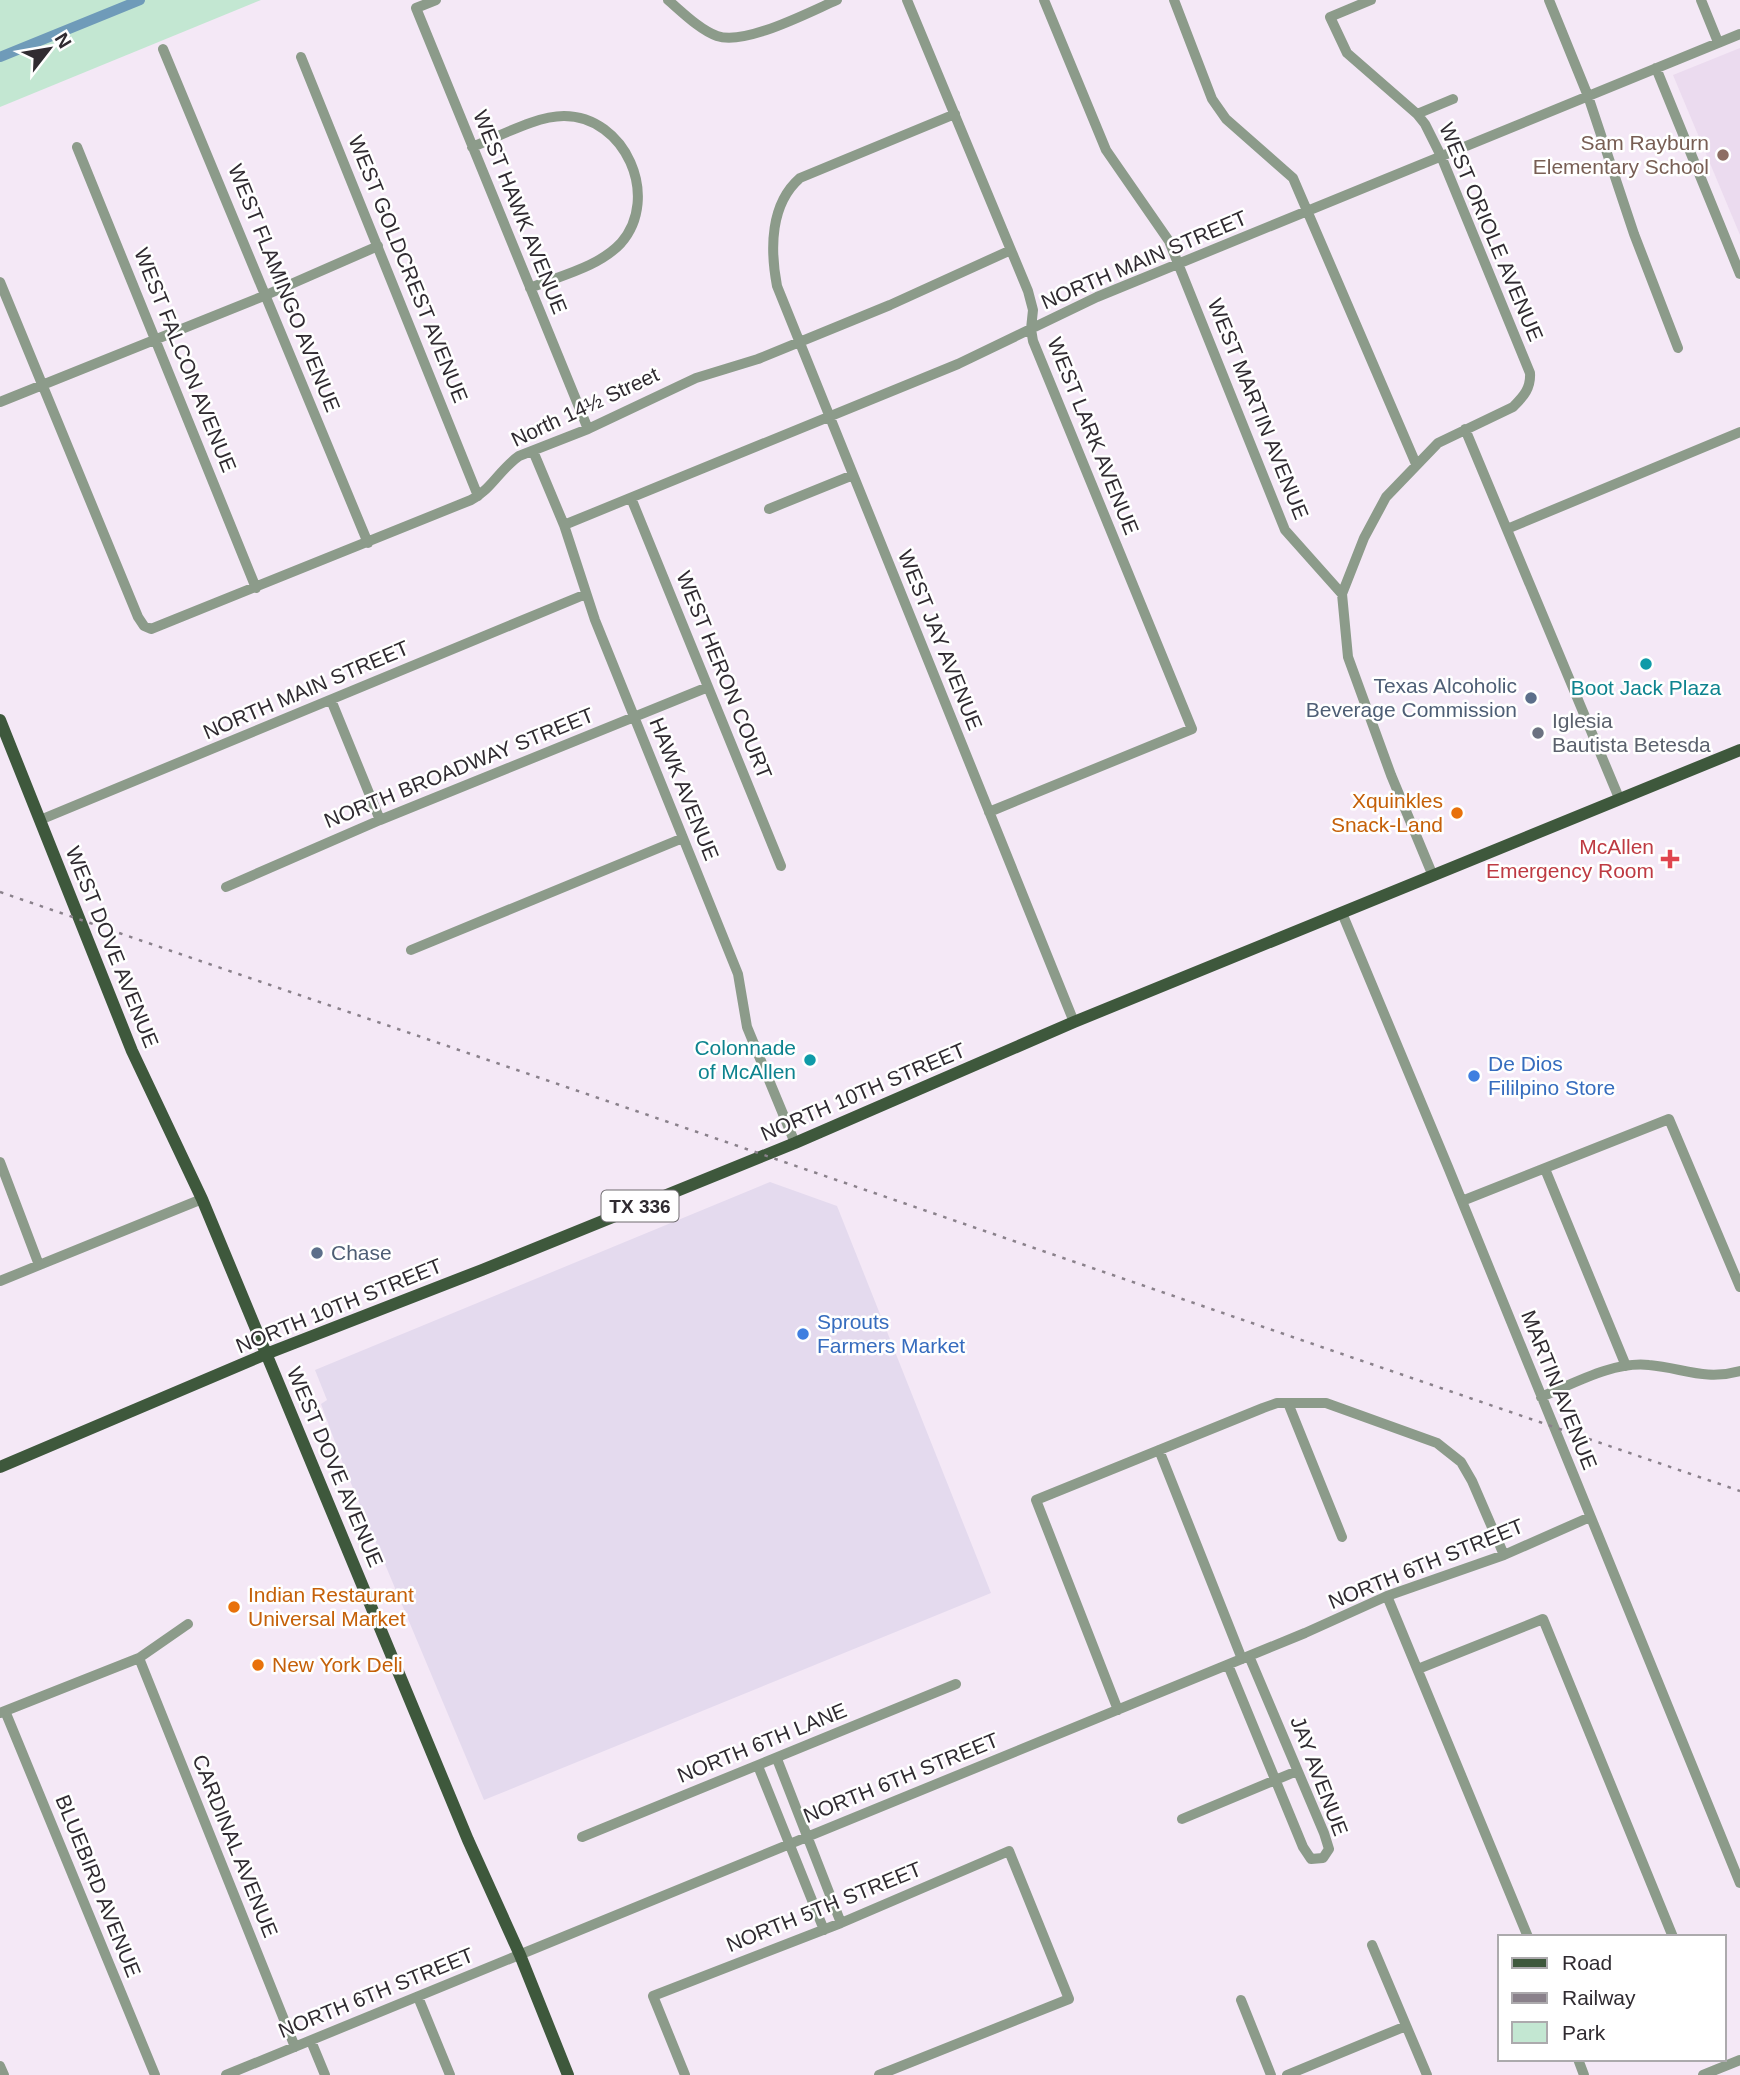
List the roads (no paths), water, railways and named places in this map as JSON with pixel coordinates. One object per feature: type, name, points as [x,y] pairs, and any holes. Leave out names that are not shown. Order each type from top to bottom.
[{"type":"main road","name":"WEST DOVE AVENUE","points":[[0,720],[132,1051],[202,1199],[328,1496],[468,1840],[520,1955],[569,2075]]},
{"type":"main road","name":"NORTH 10TH STREET","points":[[0,1467],[266,1354],[482,1270],[794,1143],[1074,1022],[1740,750]]},
{"type":"street","name":"WEST HAWK AVENUE","points":[[436,0],[416,9],[588,429]]},
{"type":"street","points":[[668,0],[716,36],[725,38],[744,37],[837,0]]},
{"type":"street","name":"WEST LARK AVENUE","points":[[907,0],[1011,250],[1033,310],[1033,341],[1192,729],[989,812]]},
{"type":"street","name":"WEST MARTIN AVENUE","points":[[1044,0],[1101,141],[1164,232],[1285,530],[1342,594]]},
{"type":"street","points":[[1174,0],[1212,99],[1226,119],[1293,178],[1416,464]]},
{"type":"street","name":"WEST ORIOLE AVENUE","points":[[1371,0],[1330,17],[1347,53],[1360,68],[1417,114],[1425,124],[1441,156],[1530,373],[1530,384],[1513,407],[1465,429]]},
{"type":"street","points":[[1549,0],[1588,96],[1633,234],[1678,348]]},
{"type":"street","points":[[1701,0],[1718,42]]},
{"type":"street","name":"NORTH MAIN STREET","points":[[564,525],[958,364],[1097,298],[1740,34]]},
{"type":"street","name":"WEST FLAMINGO AVENUE","points":[[163,49],[368,543]]},
{"type":"street","name":"WEST GOLDCREST AVENUE","points":[[301,57],[478,496]]},
{"type":"street","points":[[1656,68],[1740,274]]},
{"type":"street","points":[[1417,114],[1453,99]]},
{"type":"street","name":"WEST JAY AVENUE","points":[[955,114],[806,174],[793,183],[786,190],[778,213],[772,251],[774,271],[799,342],[1074,1022]]},
{"type":"street","points":[[472,147],[543,119],[565,116],[601,125],[618,142],[627,158],[637,186],[637,201],[636,216],[622,242],[595,262],[530,288]]},
{"type":"street","name":"WEST FALCON AVENUE","points":[[77,148],[256,588]]},
{"type":"street","points":[[0,402],[266,295],[378,246]]},
{"type":"street","name":"North 14½ Street","points":[[41,385],[138,617],[147,629],[159,627],[478,496],[509,463],[533,451],[588,429],[696,378],[758,359],[1011,250]]},
{"type":"street","points":[[0,282],[41,385]]},
{"type":"street","points":[[1433,876],[1391,775],[1348,657],[1342,594],[1364,538],[1386,497],[1438,443],[1465,429],[1619,798]]},
{"type":"street","points":[[1507,529],[1740,432]]},
{"type":"street","name":"HAWK AVENUE","points":[[533,451],[564,525],[586,594],[634,718],[738,974],[747,1027],[794,1143]]},
{"type":"street","points":[[769,509],[853,475]]},
{"type":"street","name":"WEST HERON COURT","points":[[631,498],[781,866]]},
{"type":"street","name":"NORTH MAIN STREET","points":[[40,820],[586,594]]},
{"type":"street","name":"NORTH BROADWAY STREET","points":[[226,887],[380,820],[708,687]]},
{"type":"street","points":[[331,701],[380,820]]},
{"type":"street","points":[[411,950],[682,838]]},
{"type":"street","name":"MARTIN AVENUE","points":[[1342,912],[1739,1879]]},
{"type":"street","points":[[1462,1201],[1669,1119],[1740,1287]]},
{"type":"street","points":[[0,1162],[39,1265]]},
{"type":"street","points":[[1545,1169],[1626,1366]]},
{"type":"street","points":[[0,1281],[202,1199]]},
{"type":"street","points":[[1541,1397],[1626,1366],[1648,1365],[1698,1376],[1725,1376],[1740,1371]]},
{"type":"street","points":[[1288,1402],[1342,1536]]},
{"type":"street","points":[[1118,1710],[1036,1500],[1263,1408],[1288,1402],[1326,1403],[1437,1443],[1461,1462],[1504,1555]]},
{"type":"street","name":"JAY AVENUE","points":[[1159,1450],[1327,1843],[1327,1855],[1323,1858],[1311,1859],[1307,1853],[1228,1665]]},
{"type":"street","name":"NORTH 6TH STREET","points":[[226,2075],[1246,1658],[1387,1596],[1504,1555],[1590,1517]]},
{"type":"street","points":[[1387,1596],[1527,1935]]},
{"type":"street","points":[[1418,1669],[1543,1619],[1672,1935]]},
{"type":"street","points":[[2,1712],[139,1658],[188,1624]]},
{"type":"street","name":"CARDINAL AVENUE","points":[[139,1658],[295,2047]]},
{"type":"street","name":"NORTH 6TH LANE","points":[[582,1837],[956,1684]]},
{"type":"street","name":"BLUEBIRD AVENUE","points":[[2,1712],[155,2075]]},
{"type":"street","points":[[776,1759],[841,1923]]},
{"type":"street","points":[[758,1766],[824,1930]]},
{"type":"street","points":[[1182,1819],[1297,1772]]},
{"type":"street","name":"NORTH 5TH STREET","points":[[685,2075],[653,1996],[824,1930],[1009,1852],[1069,1999],[879,2075]]},
{"type":"street","points":[[1372,1945],[1427,2075]]},
{"type":"street","points":[[418,1997],[450,2075]]},
{"type":"street","points":[[1241,2000],[1271,2075]]},
{"type":"street","points":[[1287,2075],[1406,2026]]},
{"type":"street","points":[[311,2040],[325,2075]]},
{"type":"street","points":[[1703,2075],[1724,2062],[1740,2060]]},
{"type":"street","points":[[0,2066],[4,2075]]},
{"type":"waterway","points":[[0,57],[140,0]]},
{"type":"railway","points":[[0,892],[1740,1491]]},
{"type":"place","name":"Sam Rayburn Elementary School","points":[[1723,155]]},
{"type":"place","name":"Boot Jack Plaza","points":[[1646,664]]},
{"type":"place","name":"Texas Alcoholic Beverage Commission","points":[[1531,698]]},
{"type":"place","name":"Iglesia Bautista Betesda","points":[[1538,733]]},
{"type":"place","name":"Xquinkles Snack-Land","points":[[1457,813]]},
{"type":"place","name":"McAllen Emergency Room","points":[[1670,859]]},
{"type":"place","name":"Colonnade of McAllen","points":[[810,1060]]},
{"type":"place","name":"De Dios Fililpino Store","points":[[1474,1076]]},
{"type":"place","name":"Chase","points":[[317,1253]]},
{"type":"place","name":"Sprouts Farmers Market","points":[[803,1334]]},
{"type":"place","name":"Indian Restaurant Universal Market","points":[[234,1607]]},
{"type":"place","name":"New York Deli","points":[[258,1665]]}]
